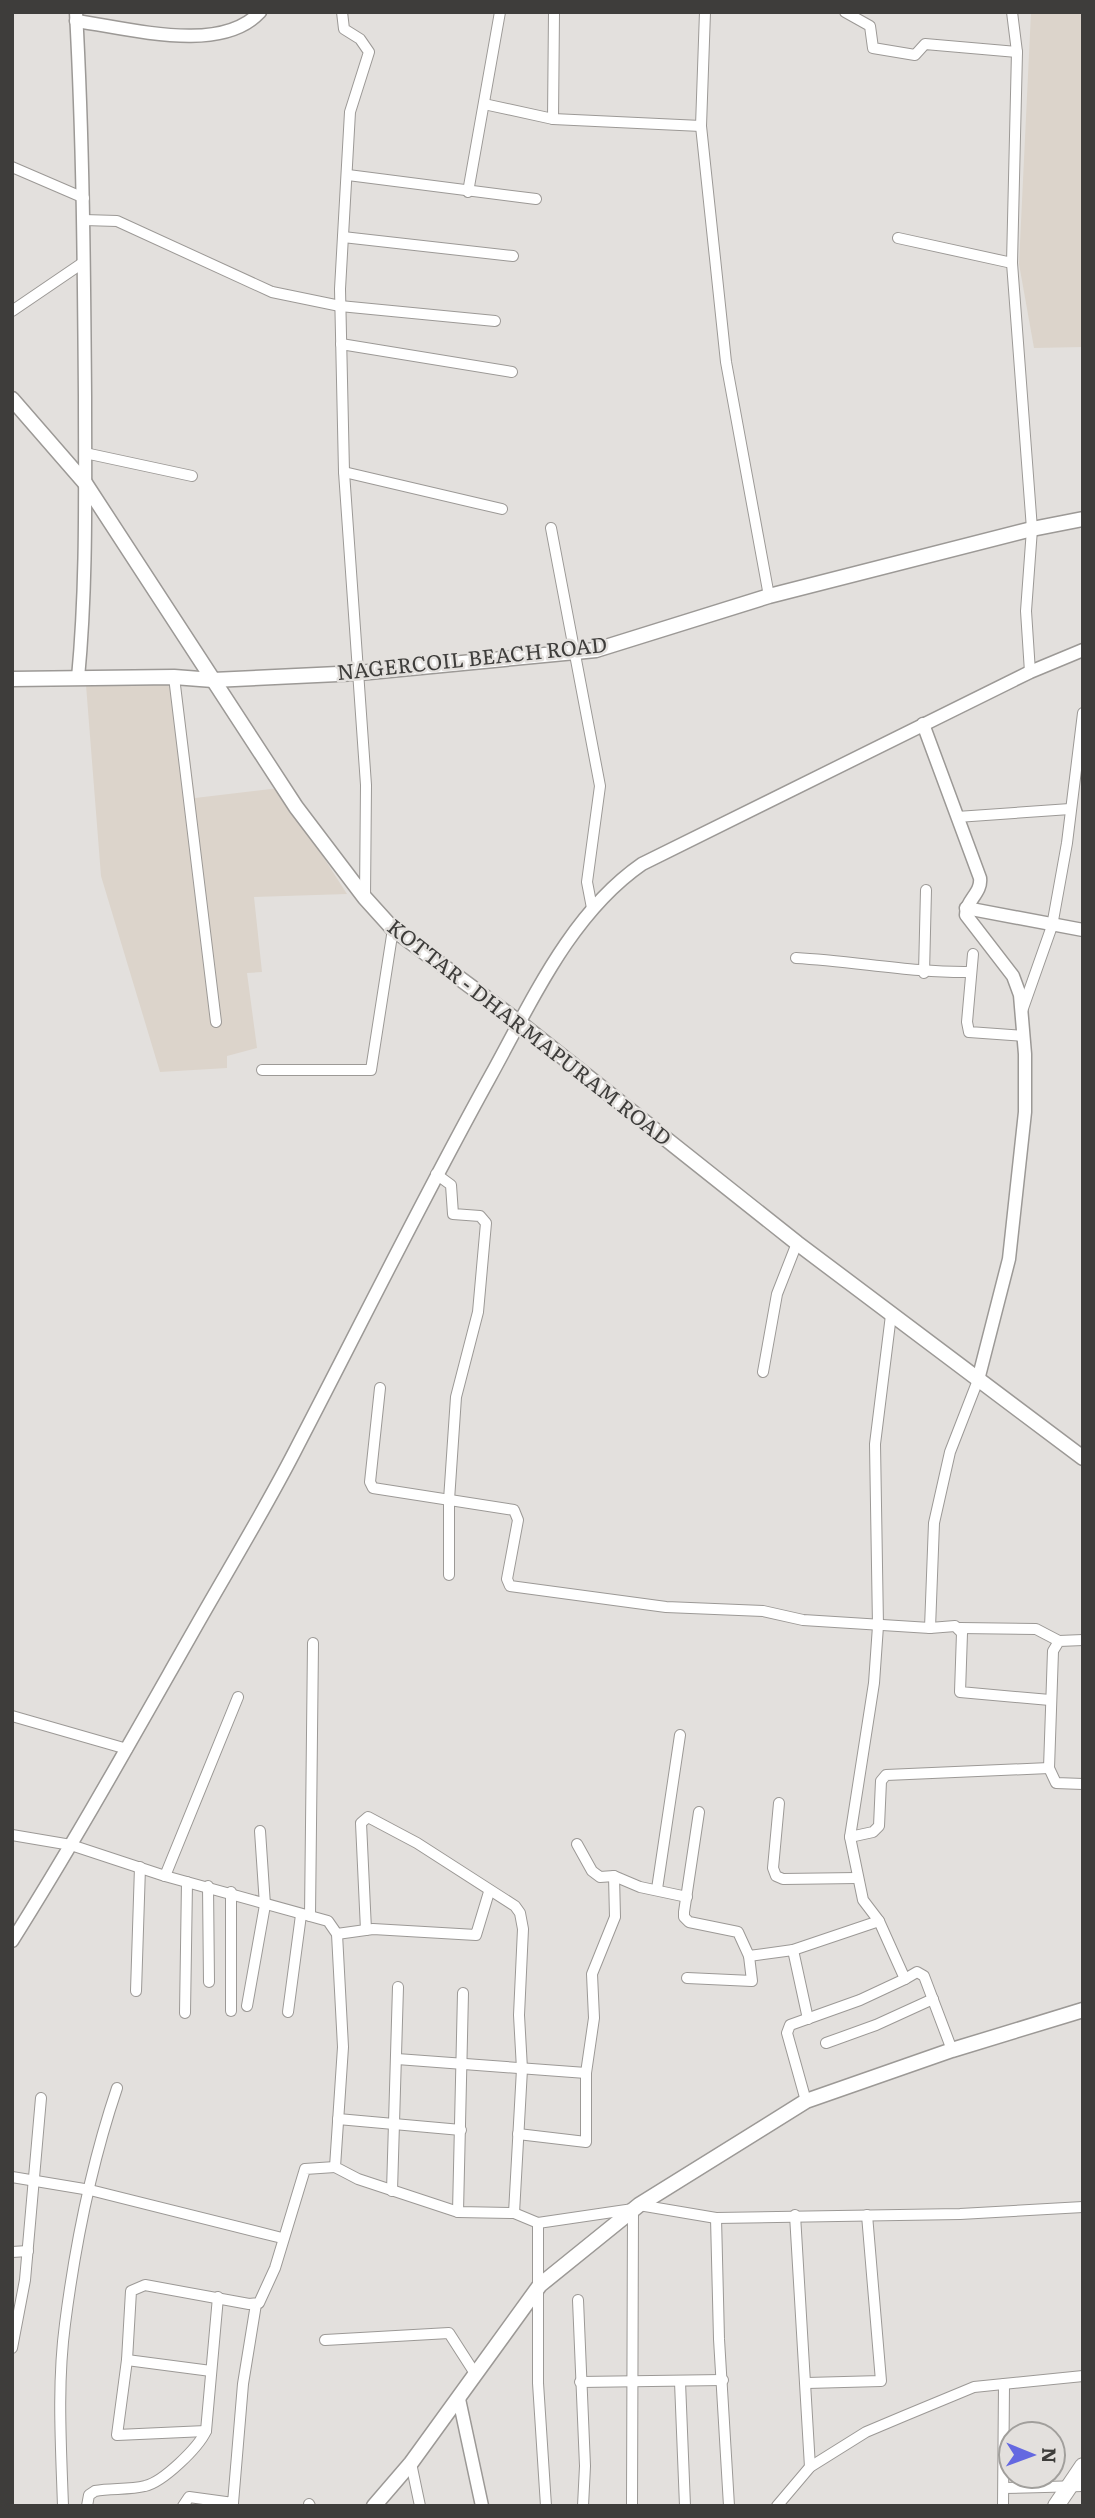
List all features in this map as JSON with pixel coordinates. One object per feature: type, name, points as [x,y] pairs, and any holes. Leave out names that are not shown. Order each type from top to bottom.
[{"type":"highway","points":[[1056,2506],[1077,2486],[1083,2466]]},
{"type":"main road","name":"KOTTAR - DHARMAPURAM ROAD","points":[[12,398],[85,483],[296,807],[365,898],[393,929],[520,1023],[797,1243],[1083,1458]]},
{"type":"main road","name":"NAGERCOIL BEACH ROAD","points":[[12,679],[174,677],[213,680],[359,673],[596,650],[769,596],[1032,529],[1083,519]]},
{"type":"main road","points":[[374,2506],[411,2463],[540,2285],[636,2207],[806,2101],[952,2050],[1083,2010]]},
{"type":"street","points":[[78,678],[85,608],[85,453],[84,198],[76,17],[195,36],[231,32],[260,12]]},
{"type":"street","points":[[342,12],[344,29],[360,39],[369,52],[350,112],[340,306],[344,472],[366,785],[365,898]]},
{"type":"street","points":[[468,192],[500,12]]},
{"type":"street","points":[[553,118],[554,12]]},
{"type":"street","points":[[705,12],[701,126],[726,362],[769,596]]},
{"type":"street","points":[[845,12],[870,26],[873,48],[915,55],[925,44],[1017,52]]},
{"type":"street","points":[[1012,12],[1017,52],[1012,263],[1032,529],[1026,611],[1030,672]]},
{"type":"street","points":[[484,104],[553,118],[701,126]]},
{"type":"street","points":[[12,167],[84,198]]},
{"type":"street","points":[[348,175],[536,199]]},
{"type":"street","points":[[84,220],[117,221],[272,292],[340,306],[495,321]]},
{"type":"street","points":[[343,237],[513,256]]},
{"type":"street","points":[[898,238],[1012,263]]},
{"type":"street","points":[[12,312],[84,262]]},
{"type":"street","points":[[341,344],[512,372]]},
{"type":"street","points":[[85,453],[192,476]]},
{"type":"street","points":[[344,472],[502,509]]},
{"type":"street","points":[[551,528],[600,786],[587,882],[592,908]]},
{"type":"street","points":[[12,1941],[127,1749],[296,1448],[436,1174],[520,1023],[571,936],[592,908],[616,882],[642,864],[1030,672],[1083,650]]},
{"type":"street","points":[[174,677],[216,1022]]},
{"type":"street","points":[[1021,1012],[1052,926],[1083,713]]},
{"type":"street","points":[[923,724],[981,885],[966,908],[966,915],[1013,976],[1024,1036],[1024,1112],[1009,1259],[978,1380],[950,1452],[934,1523],[930,1628]]},
{"type":"street","points":[[957,817],[1070,810]]},
{"type":"street","points":[[924,973],[926,890]]},
{"type":"street","points":[[966,908],[1083,930]]},
{"type":"street","points":[[262,1070],[371,1070],[393,929]]},
{"type":"street","points":[[973,954],[967,1022],[971,1033],[1024,1036]]},
{"type":"street","points":[[796,958],[846,960],[924,973],[971,972]]},
{"type":"street","points":[[436,1174],[451,1185],[453,1214],[480,1216],[486,1223],[478,1312],[456,1397],[449,1500],[449,1576]]},
{"type":"street","points":[[763,1372],[777,1294],[797,1243]]},
{"type":"street","points":[[891,1315],[875,1444],[878,1626],[872,1697],[850,1837],[863,1900],[879,1922],[905,1979]]},
{"type":"street","points":[[380,1388],[371,1479],[373,1488],[514,1510],[518,1520],[507,1578],[512,1587],[666,1607],[763,1611],[803,1620],[878,1626],[1036,1629],[1059,1641],[1083,1640]]},
{"type":"street","points":[[960,1628],[960,1692],[1050,1700]]},
{"type":"street","points":[[1059,1641],[1053,1651],[1048,1768],[1056,1783],[1083,1784]]},
{"type":"street","points":[[288,2012],[306,1915],[313,1643]]},
{"type":"street","points":[[165,1876],[238,1697]]},
{"type":"street","points":[[12,1716],[127,1749]]},
{"type":"street","points":[[657,1889],[680,1735]]},
{"type":"street","points":[[850,1837],[873,1832],[879,1826],[881,1781],[886,1775],[1048,1768]]},
{"type":"street","points":[[779,1803],[774,1868],[776,1876],[783,1879],[857,1878]]},
{"type":"street","points":[[687,1978],[752,1981],[749,1956],[738,1932],[685,1920],[699,1812]]},
{"type":"street","points":[[366,1930],[361,1823],[365,1818],[371,1818],[417,1843],[489,1892],[515,1906],[520,1913],[523,1930],[519,2015],[522,2069],[514,2213]]},
{"type":"street","points":[[247,2006],[265,1905],[260,1830]]},
{"type":"street","points":[[12,1835],[71,1844],[165,1876],[231,1892],[265,1905],[328,1921],[337,1934],[343,2047],[335,2167]]},
{"type":"street","points":[[577,1844],[600,1877],[614,1875],[640,1887],[687,1897]]},
{"type":"street","points":[[136,1991],[140,1867]]},
{"type":"street","points":[[518,2134],[586,2142],[586,2073],[594,2018],[592,1974],[615,1917],[614,1875]]},
{"type":"street","points":[[185,2013],[187,1882]]},
{"type":"street","points":[[208,1886],[209,1982]]},
{"type":"street","points":[[231,1892],[232,2011]]},
{"type":"street","points":[[337,1934],[366,1930],[477,1935],[489,1892]]},
{"type":"street","points":[[749,1956],[793,1950],[879,1922]]},
{"type":"street","points":[[793,1950],[808,2019]]},
{"type":"street","points":[[806,2101],[787,2033],[790,2025],[914,1973],[921,1974],[952,2050]]},
{"type":"street","points":[[392,2191],[398,1987]]},
{"type":"street","points":[[458,2212],[463,1993]]},
{"type":"street","points":[[826,2043],[876,2025],[933,1999]]},
{"type":"street","points":[[397,2059],[463,2061],[522,2069],[586,2073]]},
{"type":"street","points":[[63,2506],[60,2426],[64,2325],[102,2133],[117,2088]]},
{"type":"street","points":[[12,2348],[27,2251],[41,2098]]},
{"type":"street","points":[[338,2119],[461,2130]]},
{"type":"street","points":[[206,2431],[117,2435],[127,2360],[129,2297],[135,2287],[145,2285],[256,2304],[261,2301],[275,2269],[304,2169],[335,2167],[358,2179],[458,2212],[514,2213],[538,2223],[636,2207],[716,2218],[867,2216],[1083,2207]]},
{"type":"street","points":[[12,2176],[90,2190],[282,2238]]},
{"type":"street","points":[[632,2506],[636,2207]]},
{"type":"street","points":[[795,2216],[810,2468]]},
{"type":"street","points":[[807,2383],[881,2381],[867,2216]]},
{"type":"street","points":[[716,2218],[719,2339],[729,2506]]},
{"type":"street","points":[[538,2223],[538,2383],[546,2506]]},
{"type":"street","points":[[12,2252],[27,2251]]},
{"type":"street","points":[[86,2506],[89,2495],[95,2491],[147,2486],[171,2470],[202,2440],[206,2431],[218,2297]]},
{"type":"street","points":[[578,2300],[585,2466],[583,2506]]},
{"type":"street","points":[[183,2506],[189,2497],[233,2505],[243,2385],[256,2304]]},
{"type":"street","points":[[325,2340],[449,2333],[476,2375]]},
{"type":"street","points":[[127,2360],[211,2371]]},
{"type":"street","points":[[777,2506],[810,2468],[866,2432],[974,2387],[1083,2376]]},
{"type":"street","points":[[580,2382],[723,2380]]},
{"type":"street","points":[[680,2382],[685,2506]]},
{"type":"street","points":[[1004,2384],[1004,2420]]},
{"type":"street","points":[[459,2399],[481,2506]]},
{"type":"street","points":[[411,2463],[421,2506]]},
{"type":"shaded area","points":[[1031,12],[1083,12],[1083,347],[1034,348],[1019,264]]},
{"type":"shaded area","points":[[180,679],[195,798],[279,788],[347,894],[254,897],[262,972],[247,973],[257,1048],[227,1056],[227,1068],[160,1072],[101,876],[86,685]]}]
